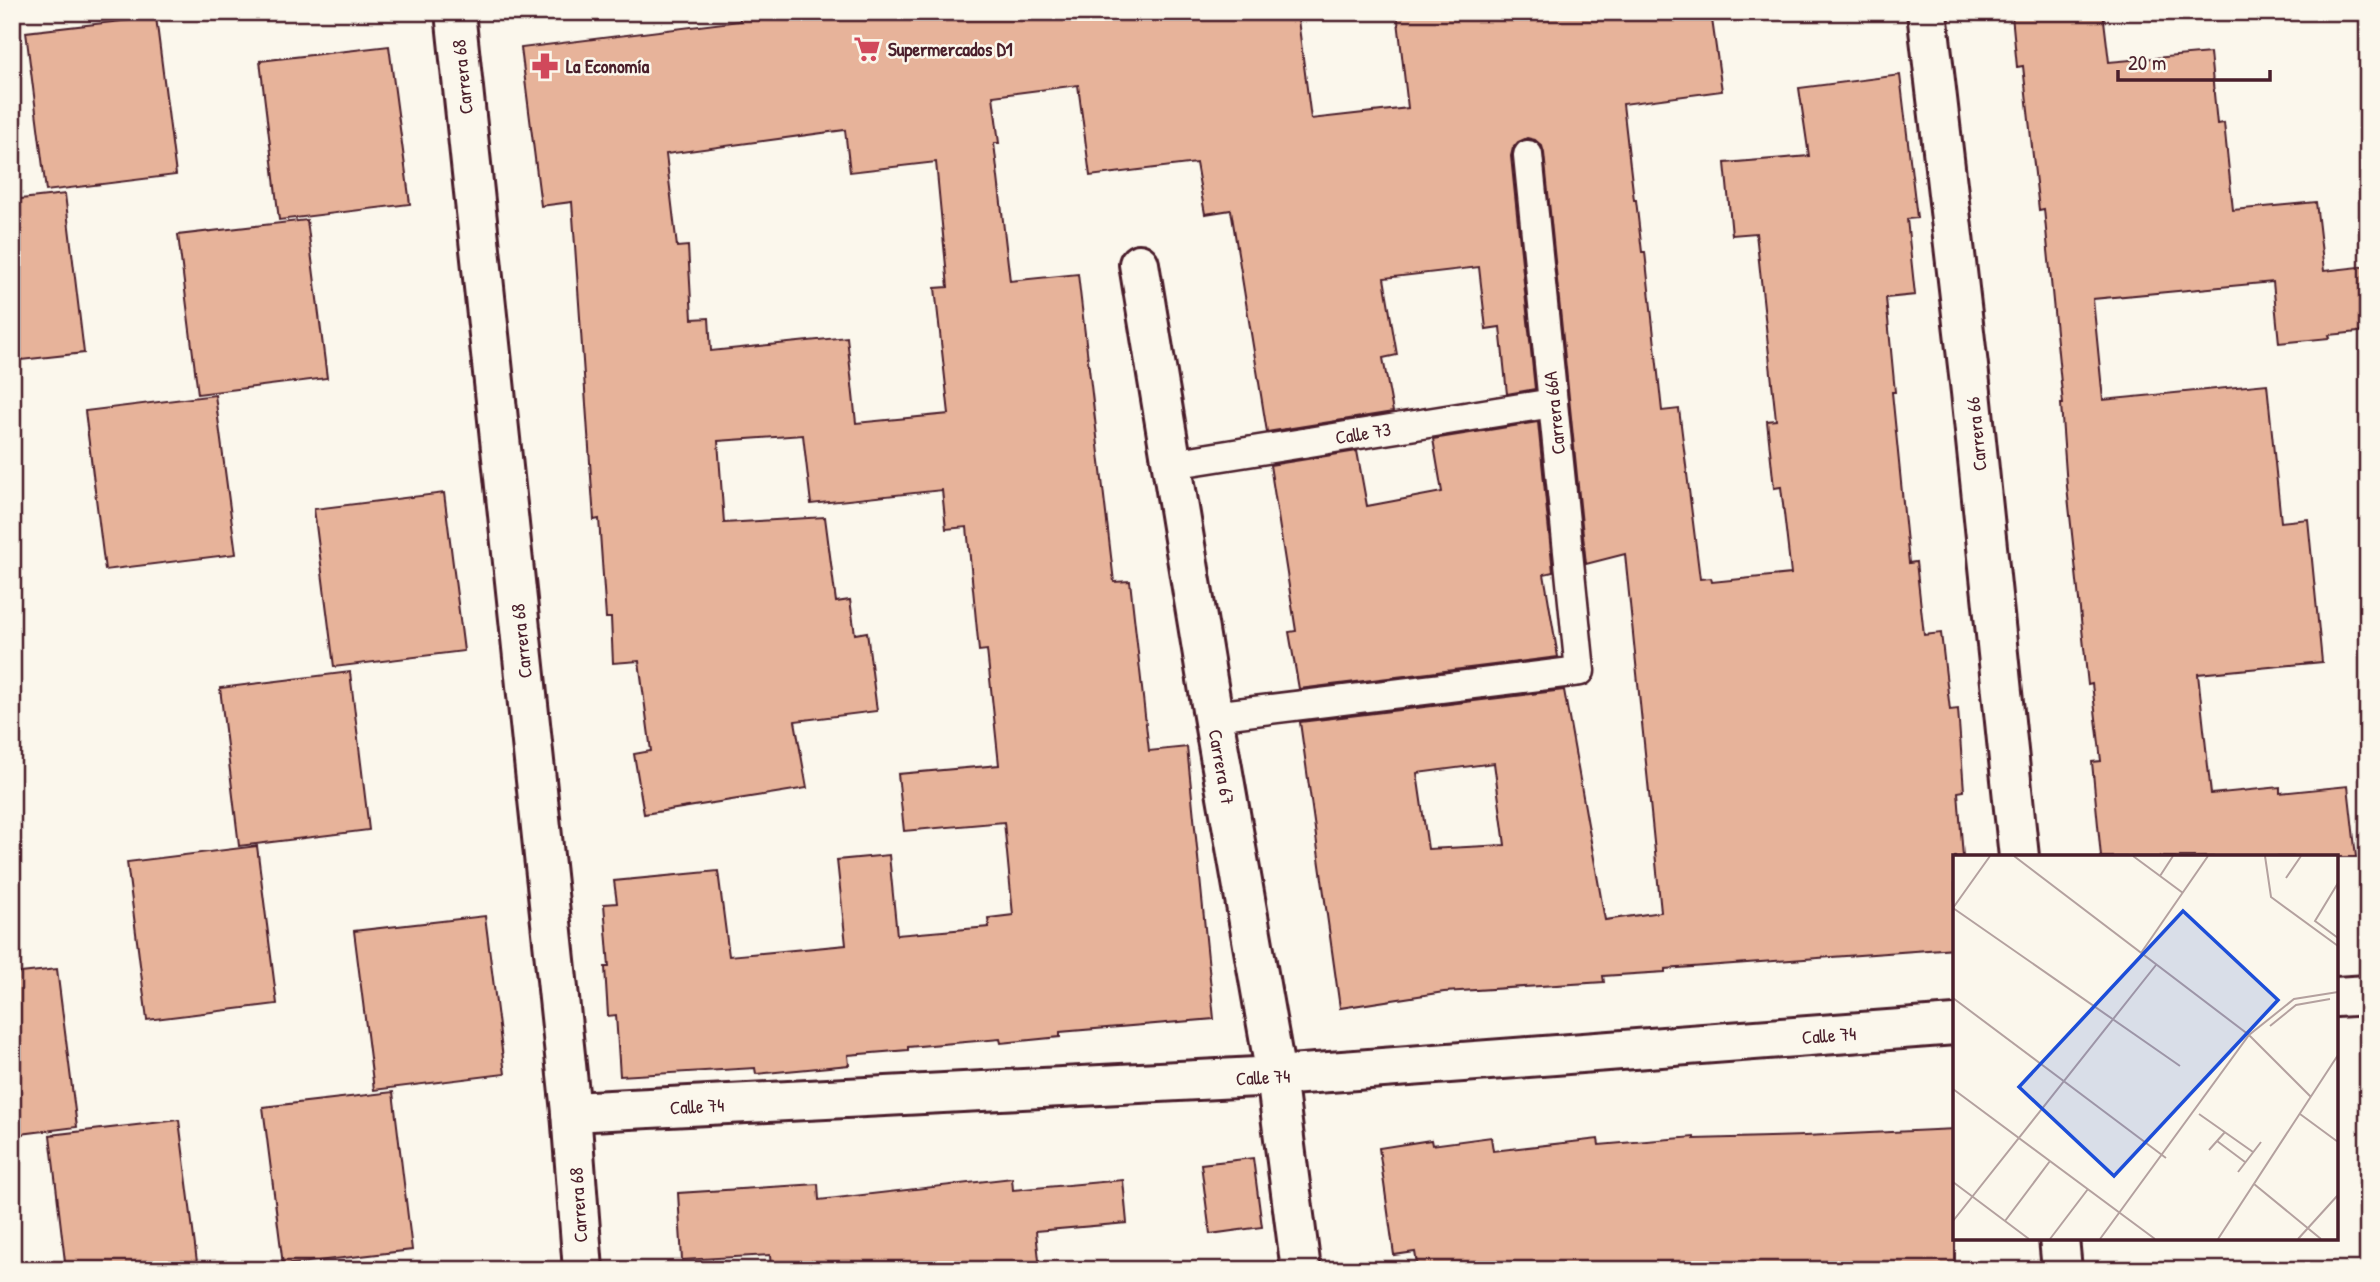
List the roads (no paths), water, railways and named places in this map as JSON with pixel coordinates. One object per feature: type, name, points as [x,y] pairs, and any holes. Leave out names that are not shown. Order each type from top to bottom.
[{"type":"street","name":"Carrera 68","points":[[455,12],[571,1112],[583,1270]]},
{"type":"street","name":"Carrera 66","points":[[1927,12],[1971,392],[2020,855]]},
{"type":"street","name":"Carrera 67","points":[[1139,264],[1213,716],[1276,1076],[1301,1270]]},
{"type":"street","points":[[2338,997],[2368,995]]},
{"type":"street","name":"Calle 74","points":[[571,1112],[1276,1076],[1953,1025]]},
{"type":"street","points":[[2059,1240],[2062,1270]]},
{"type":"lane","name":"Carrera 66A","points":[[1213,716],[1580,671],[1528,155]]},
{"type":"lane","name":"Calle 73","points":[[1172,464],[1553,403]]},
{"type":"place","name":"Supermercados D1","points":[[867,49]]},
{"type":"place","name":"La Economía","points":[[545,66]]}]
